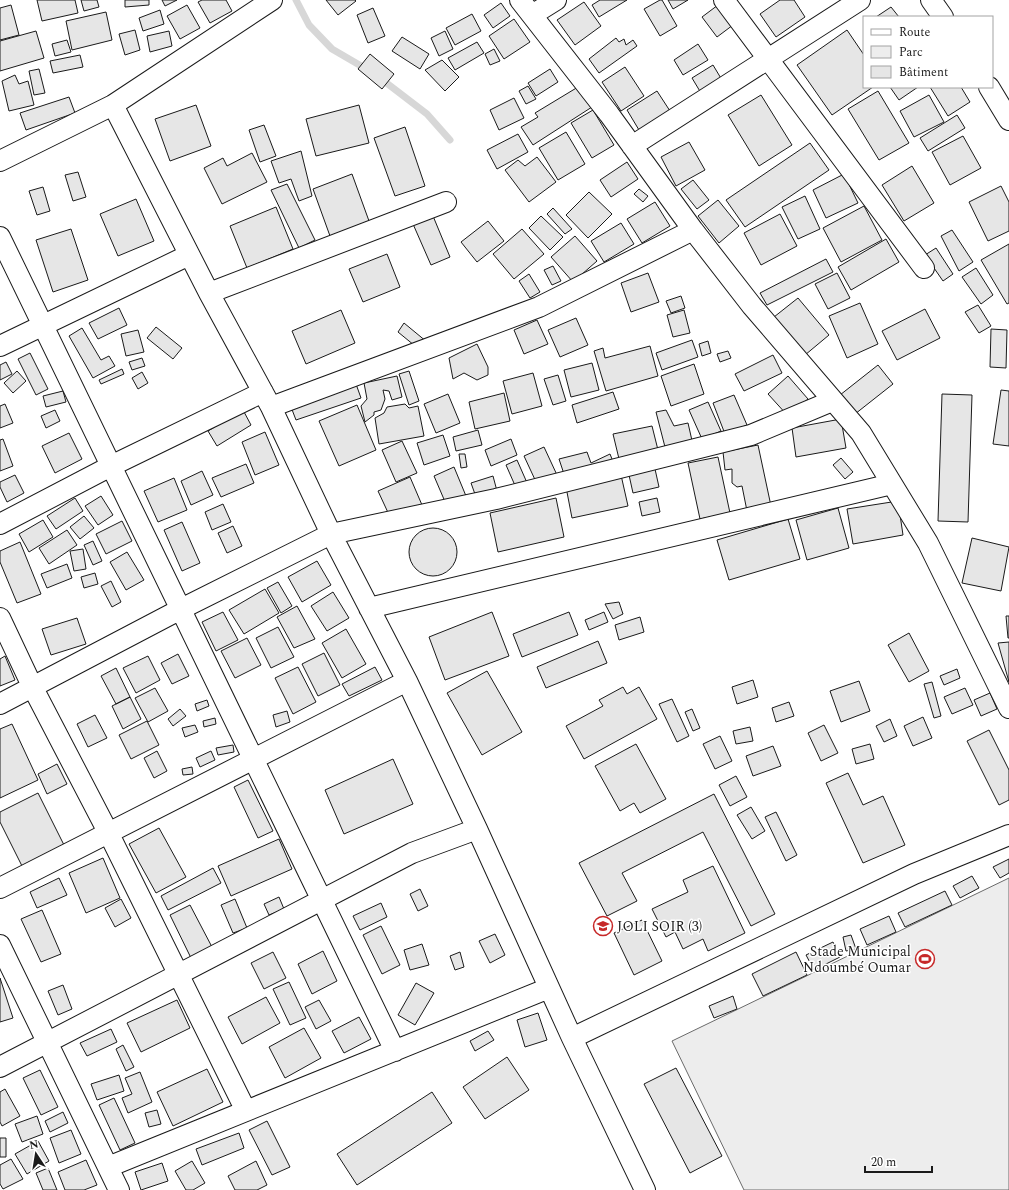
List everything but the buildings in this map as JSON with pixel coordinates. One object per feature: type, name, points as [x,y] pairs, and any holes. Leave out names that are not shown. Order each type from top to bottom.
[{"type":"street","points":[[0,160],[113,105],[272,0]]},
{"type":"street","points":[[556,0],[526,8],[632,146],[692,230],[752,306],[861,433],[928,543],[1009,708]]},
{"type":"street","points":[[724,0],[924,268]]},
{"type":"street","points":[[632,146],[860,0]]},
{"type":"street","points":[[931,0],[942,16]]},
{"type":"street","points":[[990,88],[1009,120]]},
{"type":"street","points":[[113,105],[189,255],[267,399],[331,534],[407,681],[477,829],[572,1038],[645,1190]]},
{"type":"street","points":[[209,293],[446,202]]},
{"type":"street","points":[[0,524],[111,466],[267,399],[539,307],[692,230]]},
{"type":"street","points":[[0,237],[395,1051]]},
{"type":"street","points":[[0,346],[189,255]]},
{"type":"street","points":[[0,704],[33,688],[180,609],[331,534],[496,499],[751,435],[832,401]]},
{"type":"street","points":[[370,608],[892,484]]},
{"type":"street","points":[[0,618],[33,688],[109,834],[246,1111]]},
{"type":"street","points":[[0,888],[109,834],[407,681]]},
{"type":"street","points":[[0,1066],[179,976],[412,853],[477,829]]},
{"type":"street","points":[[572,1038],[914,874],[1009,835]]},
{"type":"street","points":[[0,945],[119,1190]]},
{"type":"street","points":[[108,1167],[549,988]]},
{"type":"green space","name":"Stade Municipal Ndoumbé Oumar","points":[[1009,878],[1009,1190],[744,1190],[672,1041]]},
{"type":"waterway","points":[[296,0],[309,25],[332,49],[368,70]]},
{"type":"waterway","points":[[380,78],[427,114],[450,140]]},
{"type":"place","name":"JOLI SOIR (3)","points":[[603,926]]},
{"type":"place","name":"Stade Municipal Ndoumbé Oumar","points":[[925,959]]}]
